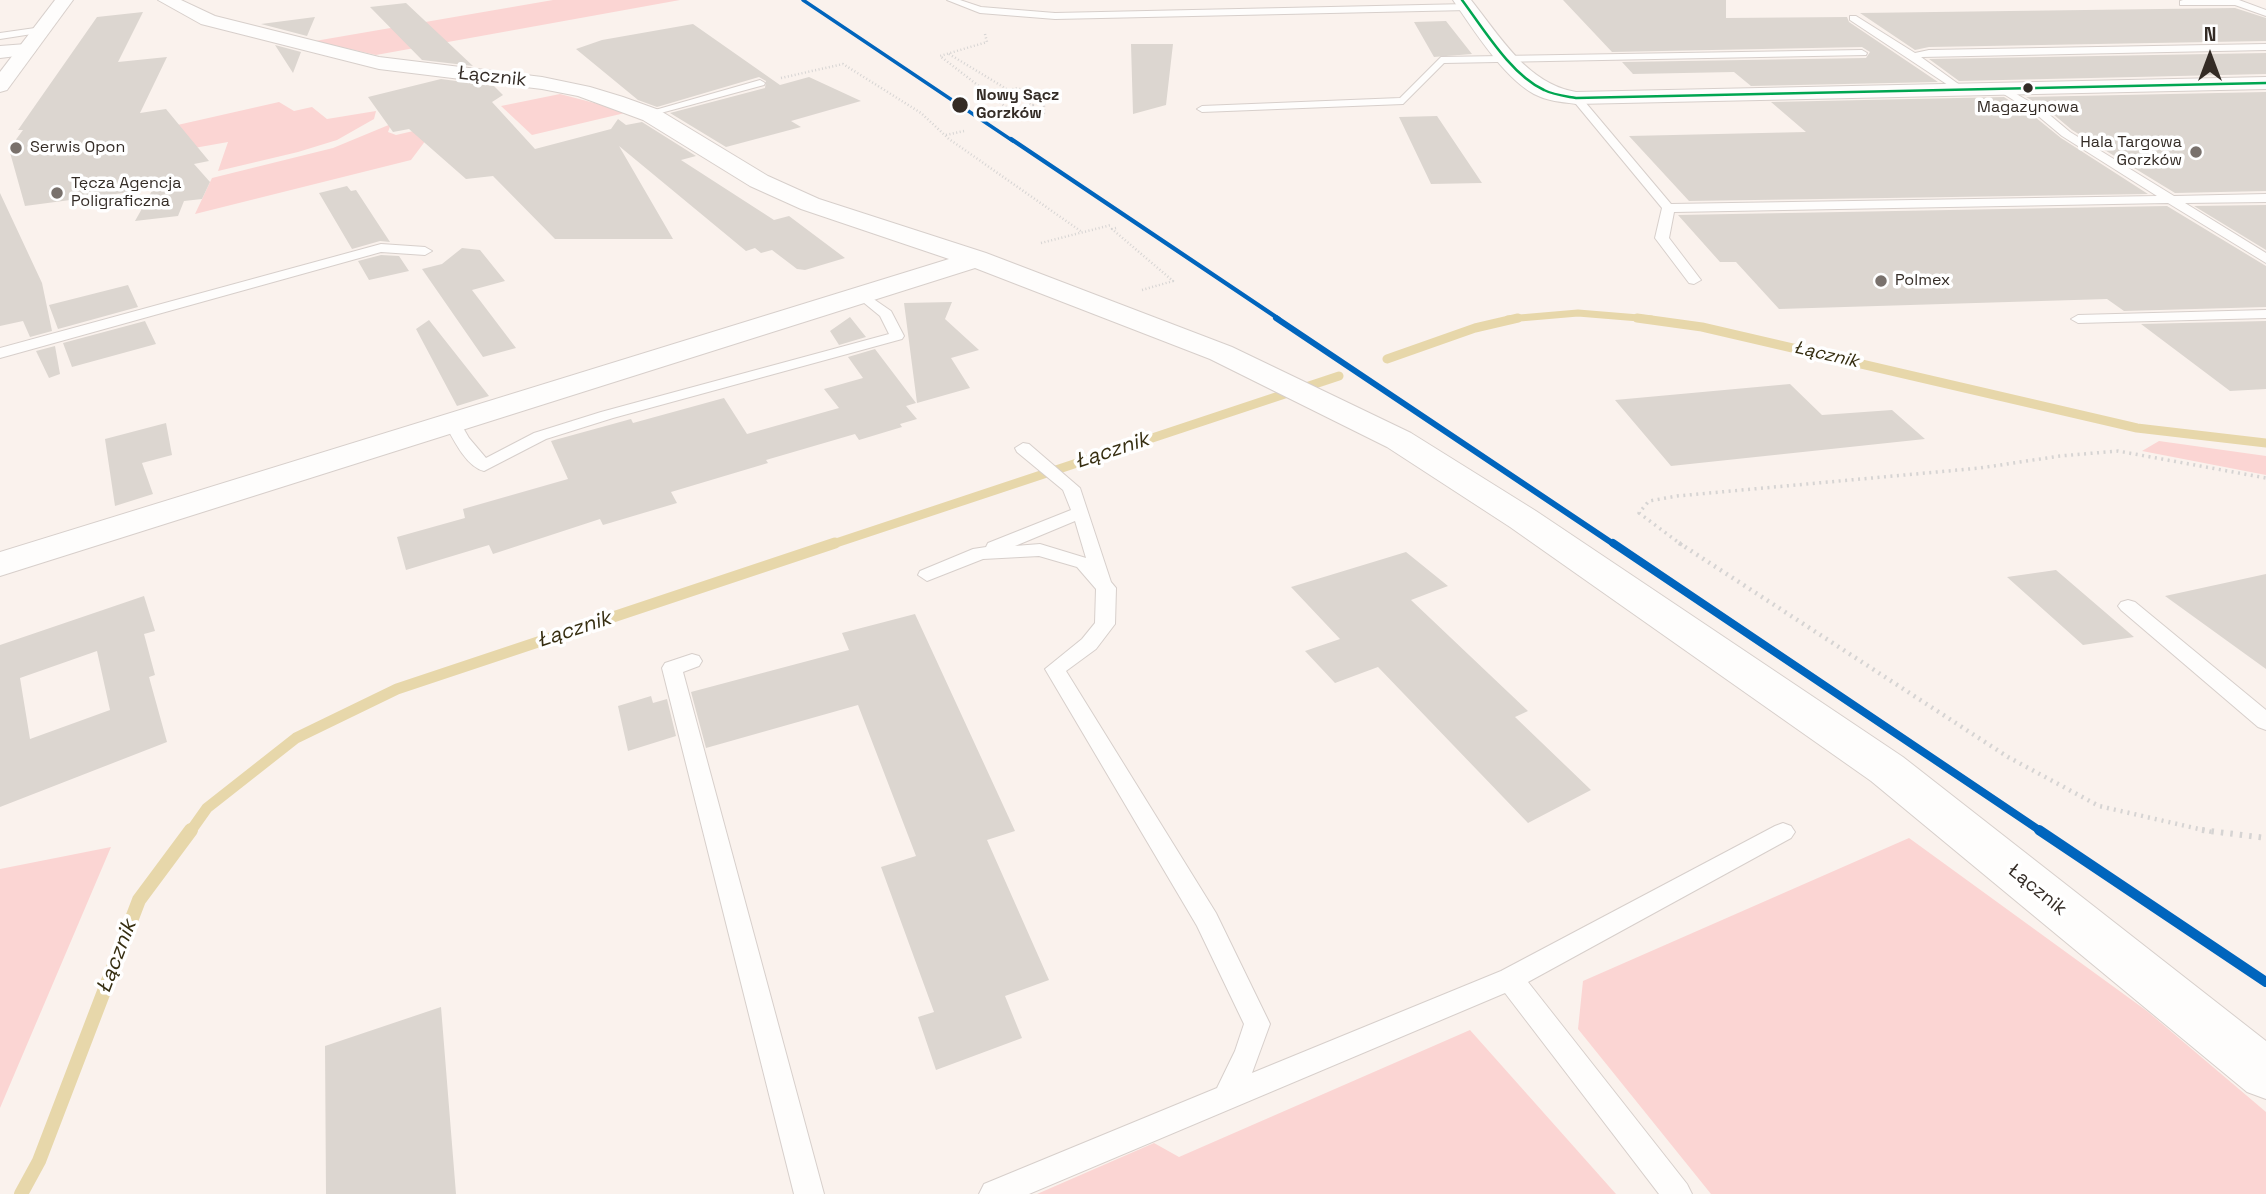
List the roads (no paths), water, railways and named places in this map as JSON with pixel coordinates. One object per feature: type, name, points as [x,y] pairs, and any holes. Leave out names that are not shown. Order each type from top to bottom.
[{"type":"street","points":[[0,86],[64,0]]},
{"type":"street","name":"Łącznik","points":[[167,0],[208,20],[379,63],[542,83],[583,91],[646,114],[760,181],[810,204],[976,259],[1221,353],[1399,440],[1534,527],[1886,769],[2266,1074]]},
{"type":"street","points":[[1465,4],[1508,57],[1537,87],[1553,95],[1576,98],[2266,83]]},
{"type":"street","points":[[0,52],[26,50]]},
{"type":"street","points":[[0,564],[859,293],[976,259]]},
{"type":"lane","points":[[951,0],[980,10],[1055,16],[1465,4]]},
{"type":"lane","points":[[2183,3],[2220,1],[2266,13]]},
{"type":"lane","points":[[2245,6],[2266,3]]},
{"type":"lane","points":[[1853,18],[1960,90]]},
{"type":"lane","points":[[0,36],[42,30]]},
{"type":"lane","points":[[1913,56],[1929,53],[2266,47]]},
{"type":"lane","points":[[1202,108],[1403,101],[1441,60],[1862,53]]},
{"type":"lane","points":[[646,114],[760,83]]},
{"type":"lane","points":[[2003,89],[2041,113],[2066,134],[2266,259]]},
{"type":"lane","points":[[1576,98],[1668,208]]},
{"type":"lane","points":[[1668,208],[2266,198]]},
{"type":"lane","points":[[1668,208],[1662,238],[1694,280]]},
{"type":"lane","points":[[0,353],[381,248],[425,251]]},
{"type":"lane","points":[[452,422],[462,440],[484,466],[540,436],[596,418],[897,336],[886,314],[859,293]]},
{"type":"lane","points":[[2078,319],[2266,314]]},
{"type":"lane","points":[[1023,448],[1072,488],[1106,588],[1105,624],[1089,644],[1055,669],[1207,920],[1257,1024],[1248,1054],[1228,1094]]},
{"type":"lane","points":[[927,575],[1081,512]]},
{"type":"lane","points":[[980,553],[1040,550],[1084,563],[1106,588]]},
{"type":"lane","points":[[2128,606],[2266,722]]},
{"type":"lane","points":[[692,661],[672,668],[809,1194]]},
{"type":"lane","points":[[995,1194],[1228,1094],[1510,979],[1783,832]]},
{"type":"lane","points":[[1510,979],[1677,1194]]},
{"type":"waterway","name":"Łącznik","points":[[1517,318],[1578,313],[1651,319]]},
{"type":"waterway","name":"Łącznik","points":[[1387,359],[1475,328],[1517,318]]},
{"type":"waterway","name":"Łącznik","points":[[1508,319],[1517,318]]},
{"type":"waterway","name":"Łącznik","points":[[1637,318],[1702,327],[2137,428],[2266,443]]},
{"type":"waterway","name":"Łącznik","points":[[830,545],[1339,376]]},
{"type":"waterway","name":"Łącznik","points":[[190,832],[207,808],[296,738],[397,689],[835,543]]},
{"type":"waterway","name":"Łącznik","points":[[21,1194],[39,1161],[139,900],[191,830]]},
{"type":"place","name":"Magazynowa","points":[[2028,88]]},
{"type":"place","name":"Nowy Sącz Gorzków","points":[[960,105]]},
{"type":"place","name":"Serwis Opon","points":[[16,148]]},
{"type":"place","name":"Hala Targowa Gorzków","points":[[2196,152]]},
{"type":"place","name":"Tęcza Agencja Poligraficzna","points":[[57,193]]},
{"type":"place","name":"Polmex","points":[[1881,281]]}]
